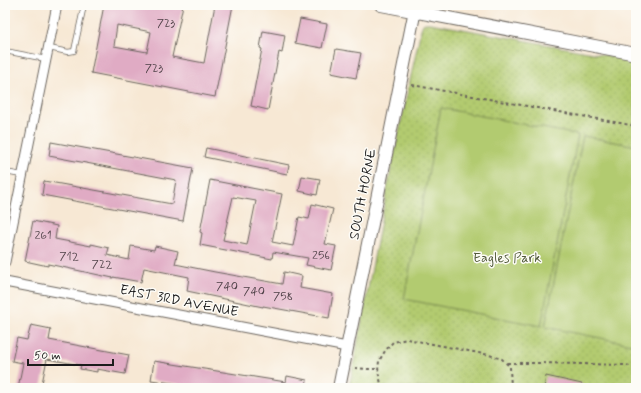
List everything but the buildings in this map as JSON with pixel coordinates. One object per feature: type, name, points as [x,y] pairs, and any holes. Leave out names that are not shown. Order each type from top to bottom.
[{"type":"street","points":[[5,262],[57,5]]},
{"type":"street","points":[[380,5],[415,8],[636,54]]},
{"type":"street","name":"SOUTH HORNE","points":[[339,388],[415,8]]},
{"type":"street","name":"EAST 3RD AVENUE","points":[[5,282],[347,347]]},
{"type":"lane","points":[[49,48],[68,52],[74,51],[84,5]]},
{"type":"lane","points":[[5,51],[47,59]]},
{"type":"lane","points":[[5,172],[22,176]]},
{"type":"path","points":[[400,83],[636,126]]},
{"type":"path","points":[[382,388],[378,369],[379,360],[384,351],[393,342],[407,340],[502,358],[510,367],[511,388]]},
{"type":"path","points":[[506,364],[547,363],[625,365],[636,367]]},
{"type":"path","points":[[343,366],[367,370],[378,369]]},
{"type":"green space","name":"Eagles Park","points":[[425,23],[636,61],[636,388],[349,388],[390,174],[421,29]]},
{"type":"green space","points":[[441,108],[578,135],[541,326],[404,299]]},
{"type":"green space","points":[[583,136],[636,146],[636,345],[545,327]]}]
